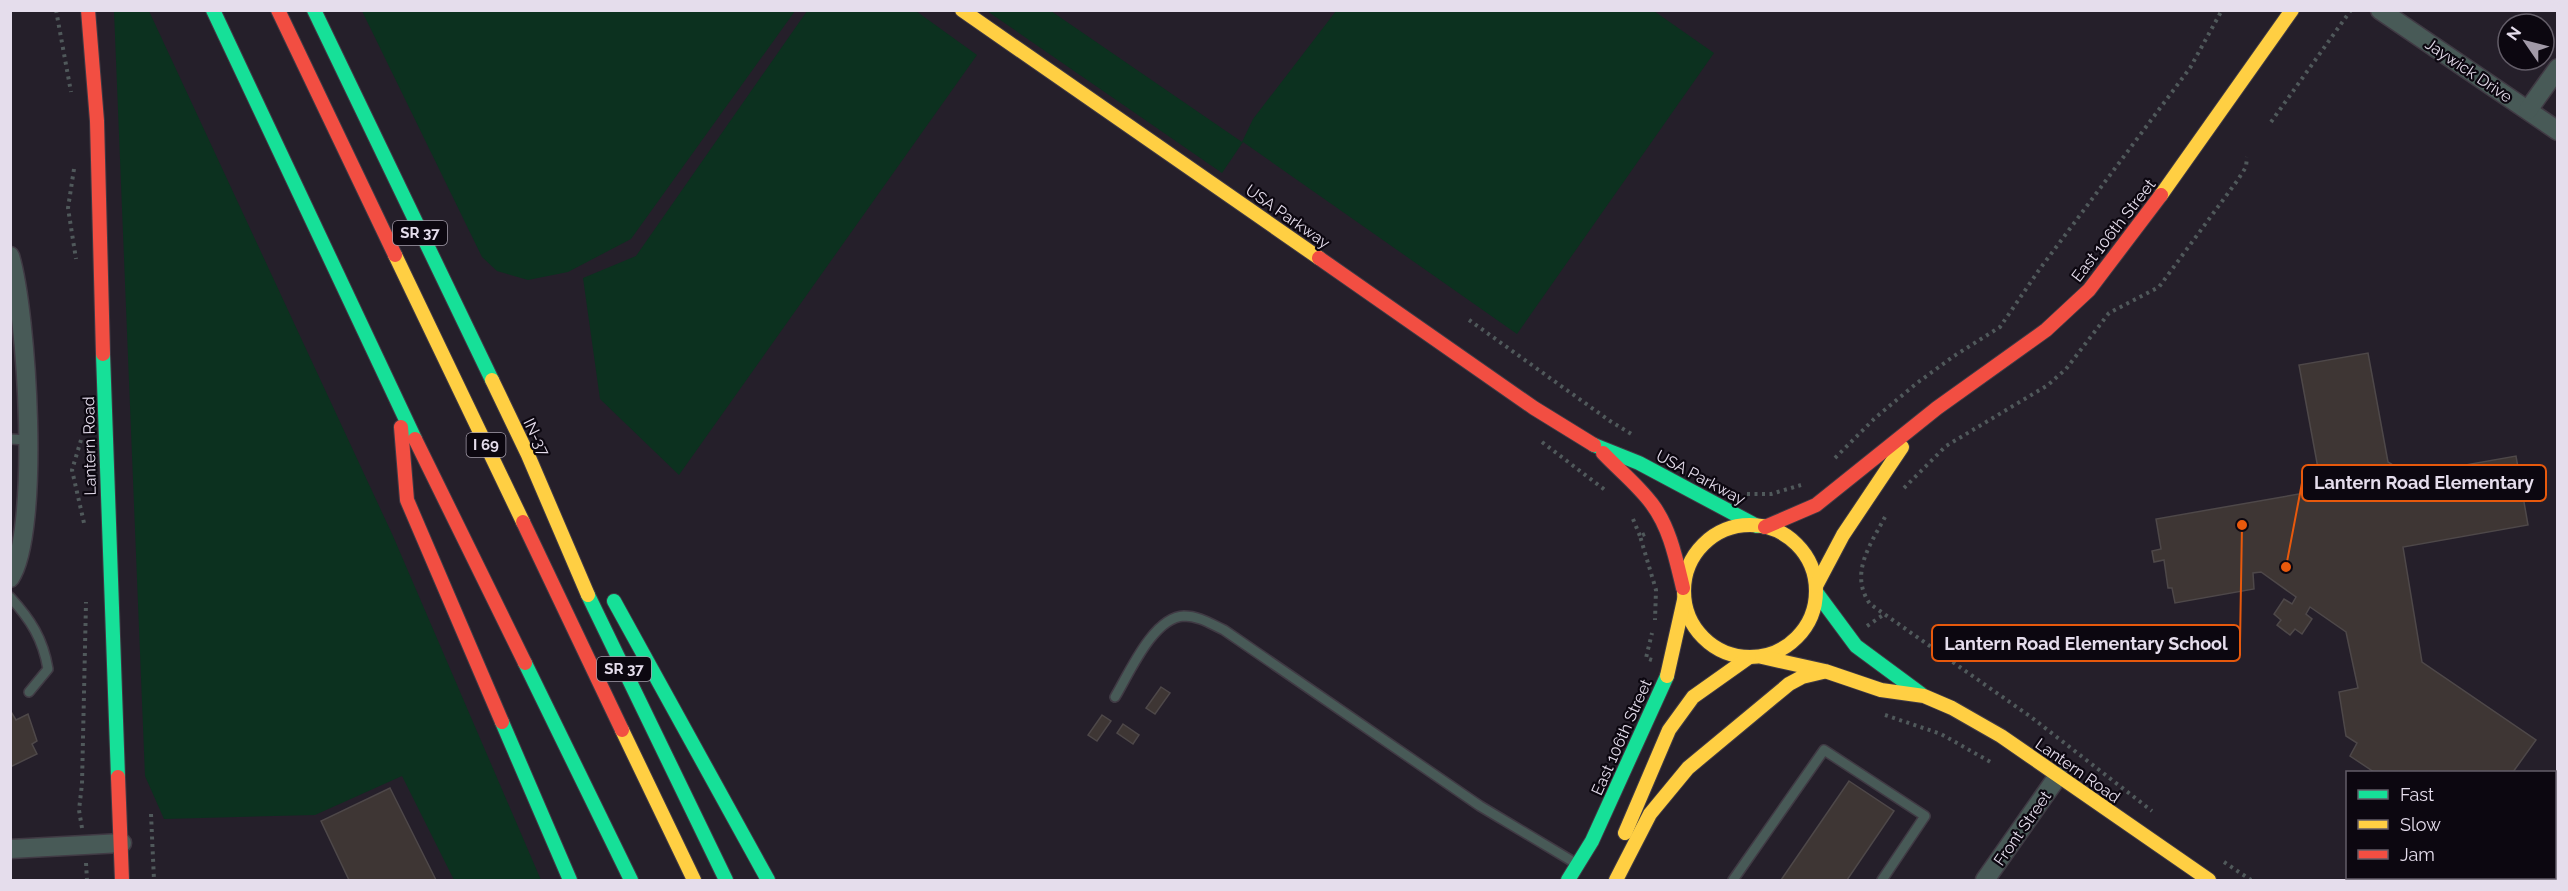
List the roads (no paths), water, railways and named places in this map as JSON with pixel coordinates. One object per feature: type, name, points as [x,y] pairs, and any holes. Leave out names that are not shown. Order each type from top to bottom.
[{"type":"main road","name":"Lantern Road","points":[[88,10],[97,121],[108,537],[122,880]]},
{"type":"main road","points":[[213,10],[399,407],[631,880]]},
{"type":"main road","name":"I 69","points":[[278,10],[694,880]]},
{"type":"main road","name":"IN-37","points":[[314,10],[528,455],[577,572],[726,880]]},
{"type":"main road","name":"USA Parkway","points":[[962,10],[1534,408],[1596,446],[1639,463],[1761,526]]},
{"type":"main road","name":"East 106th Street","points":[[1761,526],[1816,505],[1915,427],[2046,330],[2089,290],[2145,218],[2292,10]]},
{"type":"main road","points":[[399,407],[407,500],[570,880]]},
{"type":"main road","name":"East 106th Street","points":[[1816,589],[1843,535],[1915,427]]},
{"type":"main road","name":"USA Parkway","points":[[1596,446],[1643,494],[1658,514],[1669,538],[1684,596]]},
{"type":"main road","points":[[528,455],[582,544]]},
{"type":"main road","points":[[1607,866],[1623,838],[1669,730],[1679,715],[1702,688],[1755,657],[1783,649],[1800,634],[1812,615],[1816,589],[1810,563],[1804,553],[1787,536],[1761,526],[1724,531],[1706,543],[1692,561],[1684,596],[1691,622],[1705,640],[1725,653],[1755,657]]},
{"type":"main road","points":[[605,585],[768,880]]},
{"type":"main road","name":"Lantern Road","points":[[1816,589],[1856,646],[1924,696],[1981,724],[2209,880]]},
{"type":"main road","name":"East 106th Street","points":[[1568,880],[1592,841],[1671,666],[1684,596]]},
{"type":"main road","name":"Lantern Road","points":[[1755,657],[1825,671],[1881,690],[1924,696]]},
{"type":"main road","points":[[1616,880],[1650,814],[1688,768],[1789,684],[1802,677],[1825,671]]},
{"type":"street","name":"Jaywick Drive","points":[[2380,10],[2558,131]]},
{"type":"street","points":[[2528,110],[2558,68]]},
{"type":"street","points":[[10,256],[21,303],[19,440],[26,532],[10,578]]},
{"type":"street","name":"Front Street","points":[[1985,880],[2058,776]]},
{"type":"street","points":[[10,849],[122,843]]},
{"type":"lane","points":[[10,597],[30,619],[44,646],[48,669],[29,692]]},
{"type":"lane","points":[[1115,697],[1157,629],[1182,616],[1199,618],[1224,630],[1480,806],[1578,865]]},
{"type":"lane","points":[[1733,880],[1824,750],[1924,816],[1882,880]]},
{"type":"place","name":"Lantern Road Elementary School","points":[[2242,525]]},
{"type":"place","name":"Lantern Road Elementary","points":[[2286,567]]}]
